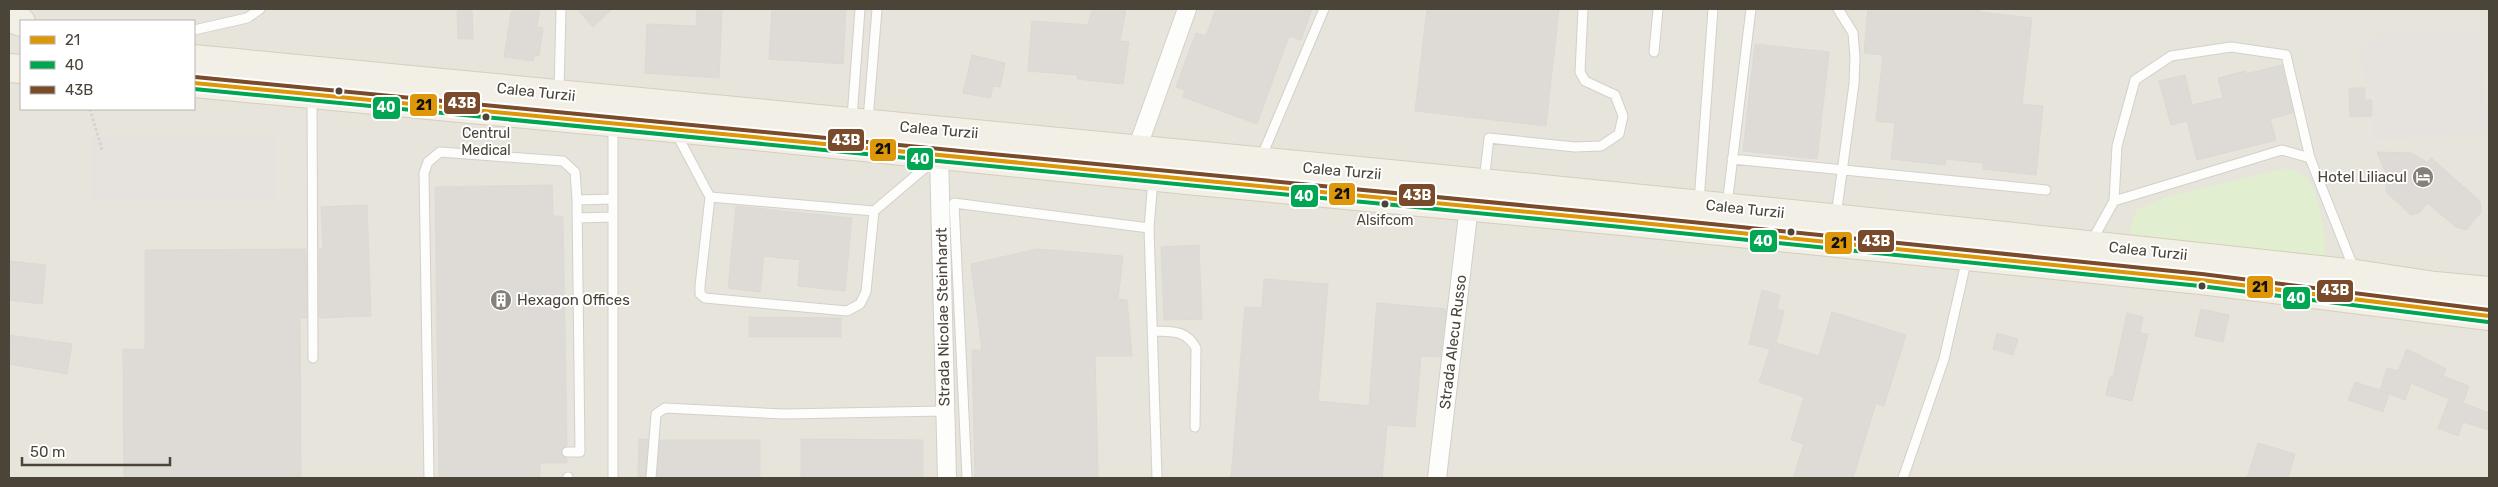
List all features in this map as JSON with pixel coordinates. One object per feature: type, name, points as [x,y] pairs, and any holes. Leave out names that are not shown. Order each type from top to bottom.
[{"type":"main road","name":"Calea Turzii","points":[[195,59],[1836,218],[2356,274],[2435,286],[2489,291]]},
{"type":"main road","name":"Calea Turzii","points":[[195,83],[673,128],[1153,177],[1469,206],[1968,256],[2201,280],[2489,316]]},
{"type":"street","points":[[1137,149],[1187,9]]},
{"type":"street","name":"Strada Nicolae Steinhardt","points":[[939,155],[946,478]]},
{"type":"street","name":"Strada Alecu Russo","points":[[1437,478],[1469,206]]},
{"type":"lane","points":[[195,30],[248,18],[260,9]]},
{"type":"lane","points":[[558,94],[561,9]]},
{"type":"lane","points":[[860,9],[860,122]]},
{"type":"lane","points":[[860,122],[877,9]]},
{"type":"lane","points":[[1259,163],[1324,9]]},
{"type":"lane","points":[[1484,184],[1489,138],[1575,147],[1601,146],[1619,134],[1623,116],[1614,95],[1585,81],[1580,72],[1583,9]]},
{"type":"lane","points":[[1654,52],[1658,9]]},
{"type":"lane","points":[[1699,205],[1713,9]]},
{"type":"lane","points":[[1726,208],[1751,9]]},
{"type":"lane","points":[[1836,218],[1855,57],[1853,33],[1838,9]]},
{"type":"lane","points":[[2078,243],[2094,237],[2114,201],[2117,146],[2135,80],[2171,56],[2230,48],[2286,56],[2310,158],[2356,274]]},
{"type":"lane","points":[[312,94],[313,358]]},
{"type":"lane","points":[[612,123],[613,478]]},
{"type":"lane","points":[[673,128],[710,197],[700,286],[700,294],[704,298],[846,311],[860,304],[866,292],[874,211],[939,155]]},
{"type":"lane","points":[[2114,201],[2282,150],[2310,158]]},
{"type":"lane","points":[[429,478],[424,173],[428,162],[440,152],[563,161],[575,172],[580,452],[567,452]]},
{"type":"lane","points":[[1732,159],[2046,190]]},
{"type":"lane","points":[[1153,177],[1149,228],[1157,478]]},
{"type":"lane","points":[[710,197],[874,211]]},
{"type":"lane","points":[[577,200],[613,200]]},
{"type":"lane","points":[[967,478],[954,203],[1149,228]]},
{"type":"lane","points":[[577,218],[613,217]]},
{"type":"lane","points":[[1903,478],[1944,359],[1968,256]]},
{"type":"lane","points":[[1152,331],[1176,332],[1190,337],[1196,348],[1195,427]]},
{"type":"lane","points":[[428,385],[438,384]]},
{"type":"lane","points":[[651,478],[656,414],[665,408],[783,414],[945,411]]},
{"type":"path","points":[[90,110],[102,150]]},
{"type":"shaded area","points":[[9,9],[2489,9],[2489,478],[9,478]]},
{"type":"shaded area","points":[[2383,33],[2478,34],[2489,135],[2372,140],[2374,96],[2365,82],[2361,50]]},
{"type":"shaded area","points":[[91,136],[276,136],[276,202],[91,202]]},
{"type":"green space","points":[[2287,168],[2300,173],[2308,179],[2316,197],[2325,240],[2324,256],[2317,259],[2135,238],[2130,231],[2136,210],[2166,197]]},
{"type":"building","points":[[457,9],[472,9],[473,39],[458,39]]},
{"type":"building","points":[[514,9],[540,9],[537,27],[543,28],[542,36],[539,56],[534,55],[533,61],[504,57],[511,12],[514,12]]},
{"type":"building","points":[[577,9],[612,9],[593,27]]},
{"type":"building","points":[[697,9],[722,9],[719,78],[645,73],[647,24],[696,26]]},
{"type":"building","points":[[772,9],[846,9],[843,64],[769,59]]},
{"type":"building","points":[[1092,9],[1126,9],[1120,41],[1129,42],[1123,84],[1077,79],[1077,75],[1028,71],[1032,21],[1088,25]]},
{"type":"building","points":[[1216,9],[1312,9],[1301,40],[1289,36],[1257,124],[1183,97],[1185,90],[1176,87],[1196,33],[1206,36]]},
{"type":"building","points":[[1427,9],[1559,9],[1546,126],[1415,111]]},
{"type":"building","points":[[1868,9],[1980,9],[1980,12],[2032,18],[2022,104],[2043,106],[2036,175],[1983,169],[1983,163],[1946,159],[1945,165],[1891,159],[1895,123],[1876,121],[1883,55],[1864,53]]},
{"type":"building","points":[[1755,44],[1829,52],[1817,159],[1743,151]]},
{"type":"building","points":[[972,55],[1005,63],[1000,87],[993,86],[990,98],[963,93]]},
{"type":"building","points":[[2282,65],[2293,113],[2270,119],[2276,140],[2197,160],[2187,121],[2171,125],[2159,81],[2185,75],[2192,105],[2223,98],[2218,78],[2245,71],[2246,74]]},
{"type":"building","points":[[2349,88],[2365,88],[2365,100],[2372,100],[2372,116],[2350,117]]},
{"type":"building","points":[[2377,152],[2411,153],[2427,162],[2431,158],[2480,201],[2481,212],[2466,230],[2456,227],[2427,203],[2419,213],[2411,215],[2386,192],[2386,174]]},
{"type":"building","name":"Hexagon Offices","points":[[552,185],[553,216],[563,216],[567,446],[562,448],[561,452],[567,458],[567,463],[540,463],[540,478],[439,478],[435,187]]},
{"type":"building","points":[[367,205],[371,316],[319,318],[319,249],[323,249],[321,207]]},
{"type":"building","points":[[736,206],[852,218],[845,291],[798,286],[800,260],[764,256],[760,292],[728,288]]},
{"type":"building","points":[[1199,245],[1202,319],[1164,320],[1161,247]]},
{"type":"building","points":[[306,249],[307,318],[300,318],[301,478],[124,478],[123,349],[145,349],[145,250]]},
{"type":"building","points":[[1037,249],[1123,256],[1118,299],[1127,300],[1132,356],[1095,356],[1098,478],[975,478],[972,350],[982,350],[971,264]]},
{"type":"building","points":[[9,261],[46,265],[42,304],[9,300]]},
{"type":"building","points":[[1264,279],[1328,284],[1318,401],[1369,406],[1377,303],[1446,309],[1440,357],[1421,356],[1415,427],[1387,425],[1382,478],[1231,478],[1245,307],[1262,308]]},
{"type":"building","points":[[1762,290],[1780,295],[1777,309],[1784,311],[1776,343],[1819,356],[1832,312],[1906,335],[1884,406],[1876,403],[1853,478],[1793,478],[1804,444],[1791,440],[1804,397],[1759,382],[1770,349],[1749,344]]},
{"type":"building","points":[[2201,309],[2229,315],[2223,342],[2195,336]]},
{"type":"building","points":[[2127,313],[2143,317],[2140,333],[2148,334],[2132,401],[2106,395],[2110,377],[2113,377]]},
{"type":"building","points":[[749,317],[841,318],[841,337],[749,337]]},
{"type":"building","points":[[1997,333],[2018,339],[2013,355],[1993,349]]},
{"type":"building","points":[[9,335],[72,344],[67,374],[9,364]]},
{"type":"building","points":[[2407,349],[2446,369],[2443,376],[2469,386],[2463,403],[2489,413],[2489,430],[2463,422],[2458,436],[2438,428],[2449,399],[2411,383],[2405,400],[2380,390],[2387,368],[2398,371]]},
{"type":"building","points":[[2355,382],[2389,393],[2383,412],[2348,400]]},
{"type":"building","points":[[639,439],[648,439],[645,478],[638,478]]},
{"type":"building","points":[[801,439],[923,440],[923,478],[801,478]]},
{"type":"building","points":[[660,440],[760,440],[760,478],[657,478]]},
{"type":"building","points":[[2258,443],[2295,454],[2288,478],[2247,478]]},
{"type":"transit line","name":"43B","points":[[195,77],[1623,215],[2202,274],[2489,310]]},
{"type":"transit line","name":"21","points":[[195,83],[1622,221],[2201,280],[2489,316]]},
{"type":"transit line","name":"40","points":[[195,89],[1621,227],[2200,286],[2488,322]]},
{"type":"place","name":"Centrul Medical","points":[[486,117]]},
{"type":"place","name":"Hotel Liliacul","points":[[2423,177]]},
{"type":"place","name":"Alsifcom","points":[[1385,204]]},
{"type":"place","name":"Hexagon Offices","points":[[501,300]]}]
